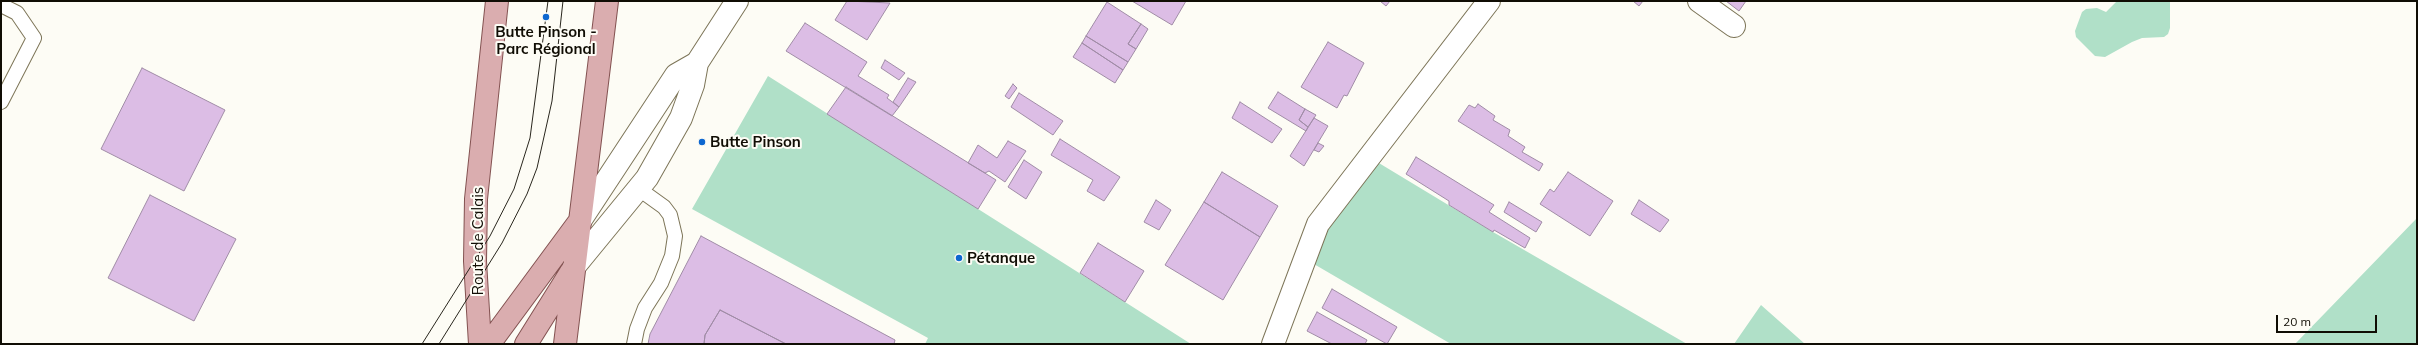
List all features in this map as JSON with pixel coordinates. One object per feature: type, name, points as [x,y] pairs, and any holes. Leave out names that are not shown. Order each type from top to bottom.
[{"type":"main road","name":"Route de Calais","points":[[480,344],[476,285],[475,231],[497,1]]},
{"type":"main road","points":[[565,344],[607,1]]},
{"type":"main road","points":[[489,344],[580,221]]},
{"type":"main road","points":[[526,344],[574,267]]},
{"type":"street","points":[[574,267],[639,188],[681,118],[693,86],[697,62],[737,1]]},
{"type":"street","points":[[1273,344],[1318,224],[1489,1]]},
{"type":"street","points":[[1699,1],[1734,26]]},
{"type":"street","points":[[580,221],[676,75],[697,62]]},
{"type":"lane","points":[[1,5],[17,13],[34,38],[1,102]]},
{"type":"lane","points":[[634,344],[637,329],[645,308],[661,283],[672,256],[675,236],[670,215],[664,208],[639,188]]},
{"type":"green space","points":[[2117,1],[2170,1],[2170,28],[2168,34],[2164,37],[2142,38],[2105,57],[2095,56],[2076,37],[2075,31],[2082,12],[2086,9],[2097,8],[2106,12]]},
{"type":"green space","points":[[768,76],[1191,344],[925,344],[928,338],[692,209]]},
{"type":"green space","points":[[1359,151],[1493,232],[1687,344],[1451,344],[1307,260],[1333,189]]},
{"type":"green space","points":[[2417,218],[2417,344],[2295,344]]},
{"type":"green space","points":[[1761,305],[1805,344],[1734,344]]},
{"type":"building","points":[[847,1],[890,3],[867,40],[835,20]]},
{"type":"building","points":[[1132,1],[1186,1],[1172,25]]},
{"type":"building","points":[[1380,1],[1390,1],[1386,6]]},
{"type":"building","points":[[1633,1],[1643,1],[1639,6]]},
{"type":"building","points":[[1726,1],[1746,1],[1739,11]]},
{"type":"building","points":[[1107,2],[1141,24],[1128,44],[1136,49],[1128,62],[1086,36]]},
{"type":"building","points":[[805,23],[867,62],[858,76],[889,95],[887,98],[899,107],[892,116],[786,51]]},
{"type":"building","points":[[1141,24],[1148,29],[1136,49],[1128,44]]},
{"type":"building","points":[[1086,36],[1128,62],[1123,70],[1082,43]]},
{"type":"building","points":[[1328,42],[1364,63],[1347,96],[1344,95],[1337,108],[1301,87]]},
{"type":"building","points":[[1082,43],[1123,70],[1115,83],[1073,57]]},
{"type":"building","points":[[885,60],[905,73],[899,80],[881,68]]},
{"type":"building","points":[[142,68],[225,110],[184,191],[101,149]]},
{"type":"building","points":[[908,78],[916,82],[899,107],[893,102]]},
{"type":"building","points":[[1013,84],[1017,88],[1009,99],[1005,96]]},
{"type":"building","points":[[846,87],[996,180],[978,209],[827,114]]},
{"type":"building","points":[[1278,92],[1305,109],[1299,120],[1308,127],[1306,131],[1268,108]]},
{"type":"building","points":[[1019,93],[1063,121],[1053,135],[1011,107]]},
{"type":"building","points":[[1240,102],[1282,129],[1272,143],[1232,118]]},
{"type":"building","points":[[1478,104],[1495,116],[1493,120],[1510,130],[1508,136],[1525,147],[1522,152],[1543,164],[1539,171],[1458,121],[1469,105],[1475,108]]},
{"type":"building","points":[[1305,109],[1316,115],[1308,127],[1299,120]]},
{"type":"building","points":[[1314,118],[1328,126],[1304,166],[1290,156]]},
{"type":"building","points":[[1060,139],[1120,177],[1104,201],[1087,191],[1093,180],[1051,155]]},
{"type":"building","points":[[1008,141],[1026,151],[1005,182],[989,171],[985,173],[968,163],[978,145],[997,158]]},
{"type":"building","points":[[1318,143],[1324,146],[1319,152],[1314,150]]},
{"type":"building","points":[[1416,157],[1494,205],[1489,212],[1530,238],[1525,248],[1494,230],[1493,232],[1449,205],[1449,201],[1406,174]]},
{"type":"building","points":[[1024,160],[1042,172],[1026,199],[1008,187]]},
{"type":"building","points":[[1222,172],[1278,206],[1260,237],[1204,202]]},
{"type":"building","points":[[1568,172],[1613,201],[1590,236],[1540,204],[1550,189],[1554,192]]},
{"type":"building","points":[[150,195],[236,239],[194,321],[108,278]]},
{"type":"building","points":[[1156,200],[1171,210],[1159,230],[1144,222]]},
{"type":"building","points":[[1639,200],[1669,220],[1660,232],[1631,214]]},
{"type":"building","points":[[1204,202],[1260,237],[1223,300],[1165,265]]},
{"type":"building","points":[[1509,202],[1542,222],[1536,232],[1504,212]]},
{"type":"building","points":[[701,236],[895,340],[894,344],[786,344],[720,310],[705,335],[704,344],[648,344],[650,334]]},
{"type":"building","points":[[1098,243],[1144,271],[1125,302],[1080,273]]},
{"type":"building","points":[[1332,289],[1397,327],[1387,344],[1322,308]]},
{"type":"building","points":[[720,310],[786,344],[704,344],[705,335]]},
{"type":"building","points":[[1317,312],[1367,340],[1365,344],[1332,344],[1307,331]]},
{"type":"tram line","points":[[422,344],[490,236],[514,189],[530,138],[548,1]]},
{"type":"tram line","points":[[439,344],[502,243],[527,194],[537,168],[552,101],[563,1]]},
{"type":"place","name":"Butte Pinson - Parc Régional","points":[[546,17]]},
{"type":"place","name":"Butte Pinson","points":[[702,142]]},
{"type":"place","name":"Pétanque","points":[[959,258]]}]
